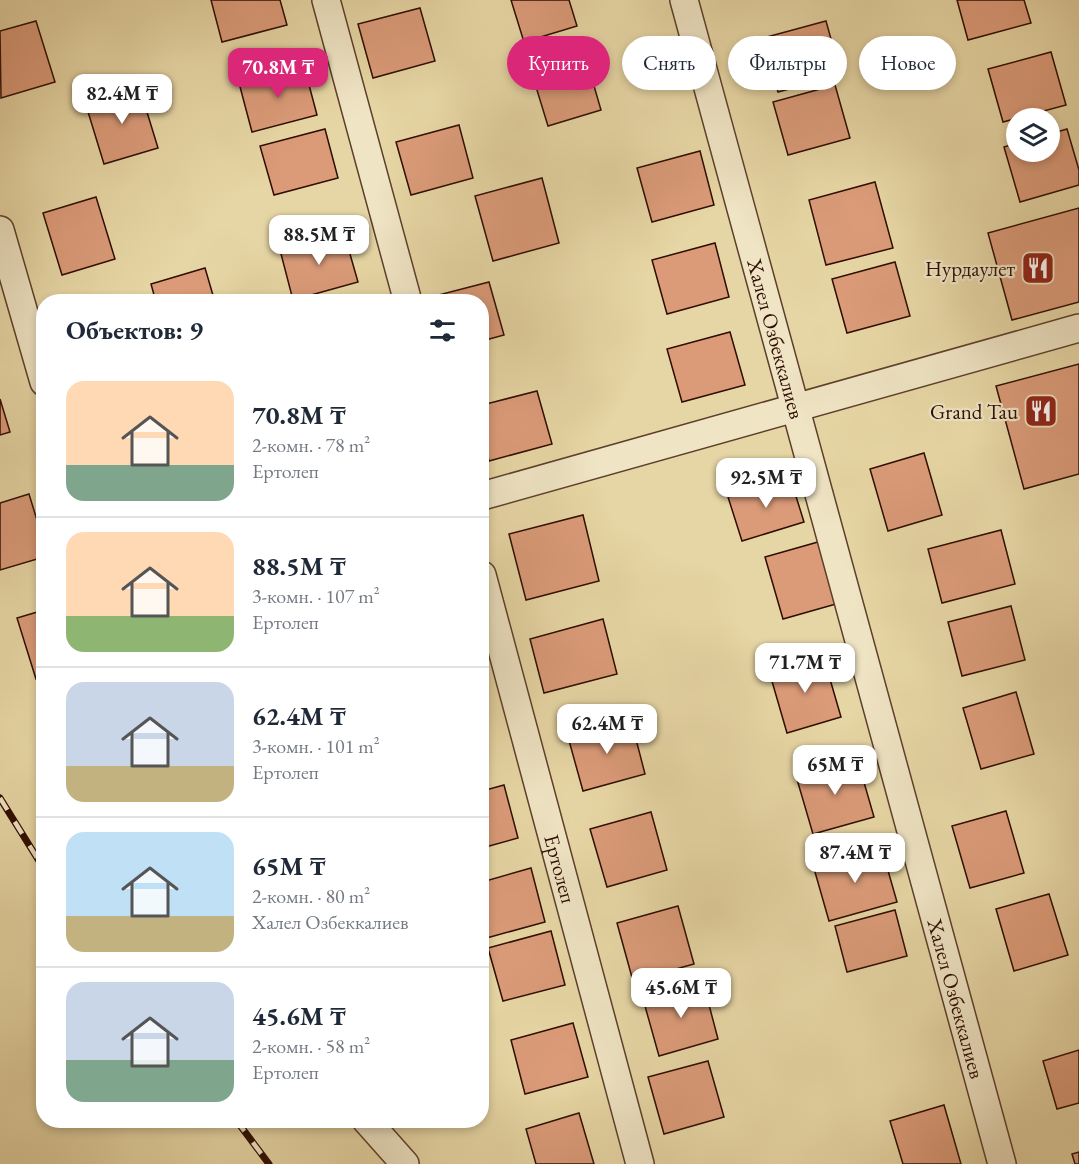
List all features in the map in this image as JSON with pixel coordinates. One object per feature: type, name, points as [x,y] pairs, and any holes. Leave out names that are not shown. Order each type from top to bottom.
[{"type":"street","points":[[326,0],[406,294]]},
{"type":"street","name":"Халел Озбеккалиев","points":[[684,0],[1002,1164]]},
{"type":"street","points":[[0,230],[36,354]]},
{"type":"street","points":[[489,494],[1079,327]]},
{"type":"street","name":"Ертолеп","points":[[489,601],[640,1164]]},
{"type":"street","points":[[373,1128],[405,1164]]},
{"type":"building","points":[[211,0],[280,0],[287,25],[222,42]]},
{"type":"building","points":[[511,0],[569,0],[577,26],[544,36],[522,36]]},
{"type":"building","points":[[957,0],[1024,0],[1031,23],[968,40]]},
{"type":"building","points":[[420,8],[435,61],[373,78],[358,24]]},
{"type":"building","points":[[36,21],[55,82],[1,98],[0,31]]},
{"type":"building","points":[[826,21],[830,36],[770,36]]},
{"type":"building","points":[[1051,52],[1066,105],[1055,108],[1006,108],[1006,121],[1003,122],[988,69]]},
{"type":"building","points":[[304,66],[317,115],[252,132],[239,83]]},
{"type":"building","points":[[139,86],[158,148],[104,164],[85,102]]},
{"type":"building","points":[[537,90],[595,90],[601,110],[548,126]]},
{"type":"building","points":[[817,90],[836,90],[850,138],[788,155],[773,102]]},
{"type":"building","points":[[459,125],[473,178],[411,195],[396,142]]},
{"type":"building","points":[[325,129],[338,178],[274,195],[260,146]]},
{"type":"building","points":[[1067,129],[1079,170],[1079,185],[1020,202],[1008,162],[1060,162],[1060,131]]},
{"type":"building","points":[[700,151],[714,205],[652,222],[637,168]]},
{"type":"building","points":[[542,178],[559,243],[493,261],[475,196]]},
{"type":"building","points":[[875,182],[893,248],[826,265],[809,200]]},
{"type":"building","points":[[96,197],[115,259],[62,275],[43,213]]},
{"type":"building","name":"Нурдаулет","points":[[1079,208],[1079,302],[1012,320],[988,233]]},
{"type":"building","points":[[344,233],[358,282],[315,294],[291,294],[280,250]]},
{"type":"building","points":[[715,243],[729,297],[667,314],[652,260]]},
{"type":"building","points":[[895,262],[910,316],[847,333],[832,279]]},
{"type":"building","points":[[205,268],[213,294],[154,294],[151,284]]},
{"type":"building","points":[[489,282],[504,335],[489,339],[489,294],[442,294]]},
{"type":"building","points":[[730,332],[745,385],[682,402],[667,349]]},
{"type":"building","name":"Grand Tau","points":[[1079,364],[1079,474],[1024,489],[996,386]]},
{"type":"building","points":[[537,391],[552,444],[489,461],[489,403]]},
{"type":"building","points":[[0,399],[10,432],[0,435]]},
{"type":"building","points":[[924,453],[942,515],[888,531],[870,469]]},
{"type":"building","points":[[790,477],[804,522],[742,541],[728,497]]},
{"type":"building","points":[[29,494],[36,517],[36,559],[0,570],[0,503]]},
{"type":"building","points":[[583,515],[599,581],[526,600],[509,534]]},
{"type":"building","points":[[1001,530],[1015,584],[942,603],[928,549]]},
{"type":"building","points":[[818,542],[836,604],[783,619],[765,557]]},
{"type":"building","points":[[1011,606],[1025,660],[962,676],[948,622]]},
{"type":"building","points":[[36,612],[36,679],[17,618]]},
{"type":"building","points":[[603,619],[617,674],[544,693],[530,639]]},
{"type":"building","points":[[823,655],[841,717],[787,733],[769,671]]},
{"type":"building","points":[[1016,692],[1034,754],[981,769],[963,708]]},
{"type":"building","points":[[631,720],[645,774],[583,791],[568,737]]},
{"type":"building","points":[[857,758],[874,817],[813,834],[796,776]]},
{"type":"building","points":[[504,785],[518,838],[489,846],[489,789]]},
{"type":"building","points":[[1006,811],[1024,873],[970,888],[952,826]]},
{"type":"building","points":[[651,812],[667,870],[607,887],[590,829]]},
{"type":"building","points":[[881,846],[897,902],[829,921],[813,865]]},
{"type":"building","points":[[531,868],[545,922],[489,937],[489,880]]},
{"type":"building","points":[[1049,894],[1068,955],[1014,971],[996,909]]},
{"type":"building","points":[[678,906],[694,964],[633,981],[617,923]]},
{"type":"building","points":[[895,910],[907,956],[847,972],[835,926]]},
{"type":"building","points":[[551,931],[565,985],[503,1001],[489,948]]},
{"type":"building","points":[[703,982],[718,1039],[659,1056],[643,999]]},
{"type":"building","points":[[573,1023],[588,1077],[525,1094],[511,1040]]},
{"type":"building","points":[[1079,1050],[1079,1103],[1057,1109],[1043,1061]]},
{"type":"building","points":[[708,1061],[724,1117],[664,1134],[648,1077]]},
{"type":"building","points":[[944,1105],[961,1164],[903,1164],[890,1121]]},
{"type":"building","points":[[579,1113],[594,1164],[536,1164],[526,1129]]},
{"type":"building","points":[[1079,1152],[1079,1164],[1075,1164],[1072,1154]]},
{"type":"railway","points":[[0,798],[36,856]]},
{"type":"railway","points":[[242,1128],[269,1164]]},
{"type":"place","name":"Нурдаулет","points":[[1038,268]]},
{"type":"place","name":"Grand Tau","points":[[1041,411]]}]
